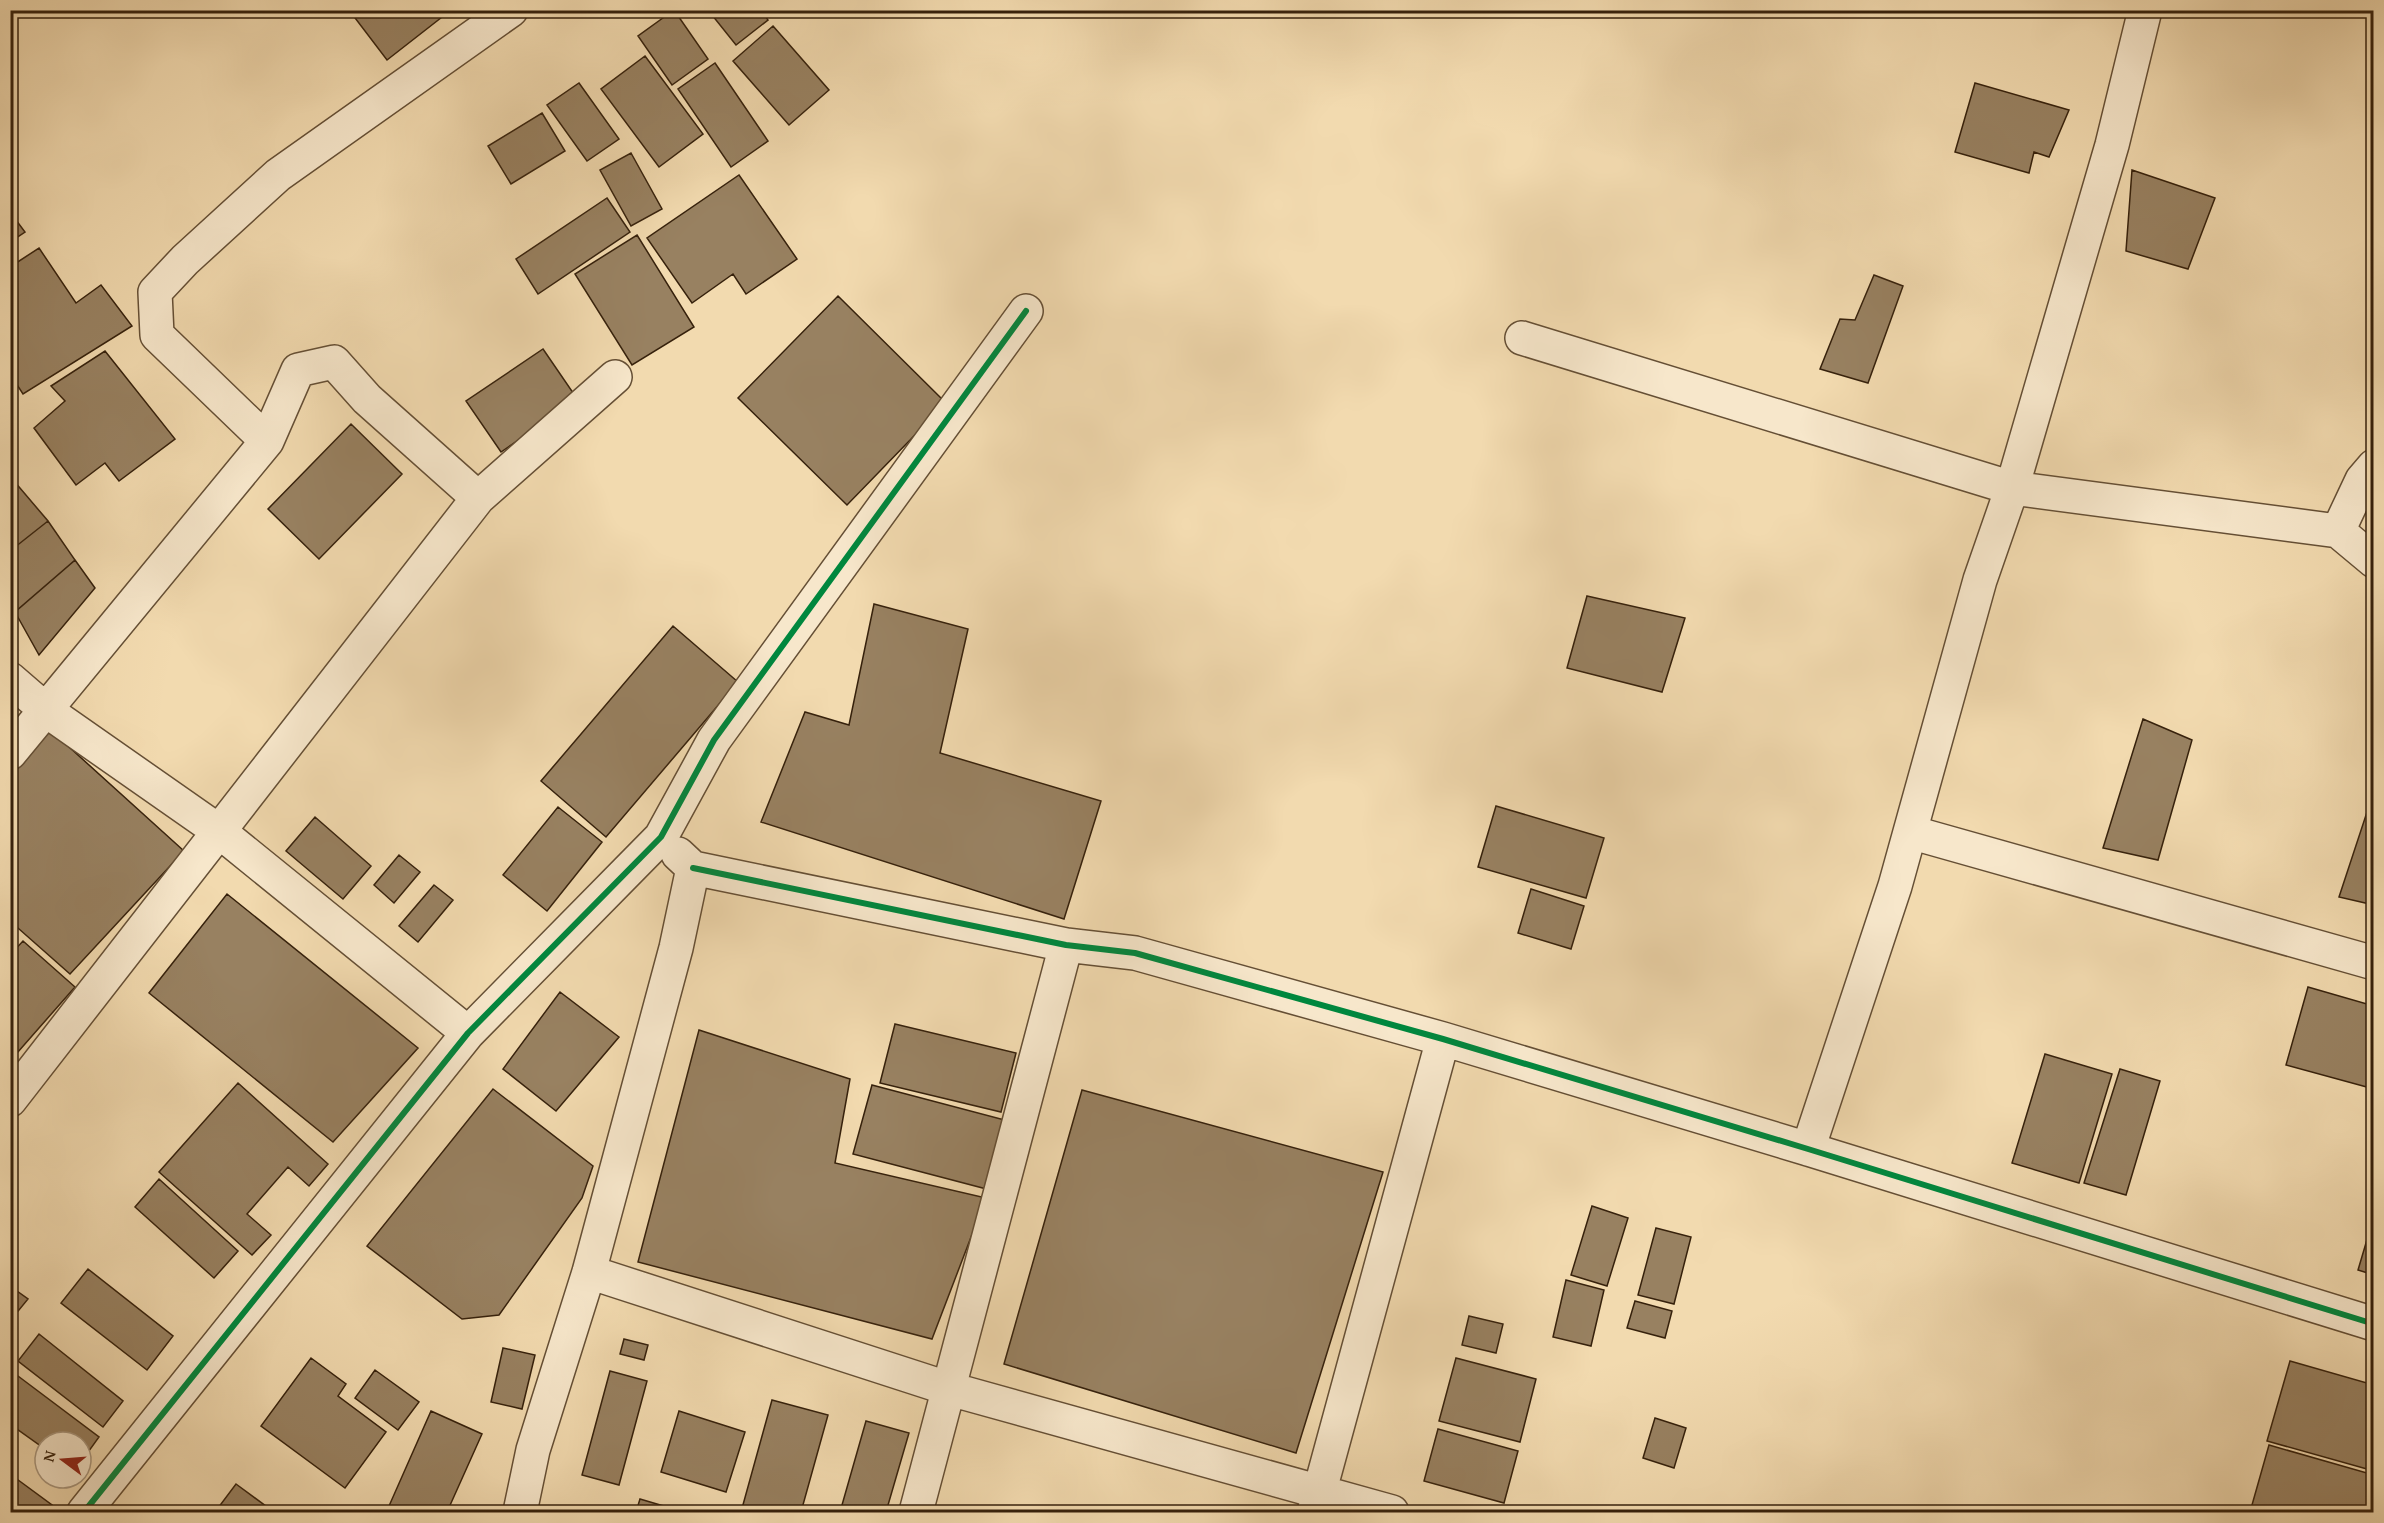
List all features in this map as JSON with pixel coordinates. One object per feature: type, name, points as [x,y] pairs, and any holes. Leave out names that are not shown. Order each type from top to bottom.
[{"type":"street","points":[[267,441],[157,335],[155,292],[185,260],[278,175],[511,10]]},
{"type":"street","points":[[1808,1149],[1895,886],[1980,580],[2012,488],[2112,145],[2145,10]]},
{"type":"street","points":[[84,1512],[468,1033],[661,837],[714,740],[1026,311]]},
{"type":"street","points":[[1522,338],[2012,488],[2338,531],[2373,561]]},
{"type":"street","points":[[10,753],[47,711],[267,441],[298,370],[334,362],[366,399],[478,498]]},
{"type":"street","points":[[10,1101],[478,498],[615,377]]},
{"type":"street","points":[[2338,531],[2362,480],[2373,466]]},
{"type":"street","points":[[10,679],[47,711],[220,832],[468,1033]]},
{"type":"street","points":[[1910,832],[2373,963]]},
{"type":"street","points":[[661,837],[693,868],[1066,945],[1135,953],[1443,1039],[2373,1324]]},
{"type":"street","points":[[520,1512],[533,1450],[589,1272],[676,948],[693,868]]},
{"type":"street","points":[[916,1512],[1066,945]]},
{"type":"street","points":[[1317,1502],[1443,1039]]},
{"type":"street","points":[[589,1272],[950,1389],[1317,1502],[1392,1512]]},
{"type":"building","points":[[349,10],[451,10],[387,60]]},
{"type":"building","points":[[674,10],[708,59],[672,85],[638,36]]},
{"type":"building","points":[[708,10],[761,10],[768,20],[736,45]]},
{"type":"building","points":[[773,26],[829,90],[789,125],[733,61]]},
{"type":"building","points":[[645,56],[703,134],[659,167],[601,89]]},
{"type":"building","points":[[715,63],[768,141],[731,167],[678,89]]},
{"type":"building","points":[[579,83],[619,139],[587,161],[547,105]]},
{"type":"building","points":[[1975,83],[2069,110],[2049,157],[2034,152],[2029,173],[1955,152]]},
{"type":"building","points":[[542,113],[565,151],[511,184],[488,146]]},
{"type":"building","points":[[631,153],[662,209],[631,226],[600,170]]},
{"type":"building","points":[[2132,170],[2215,198],[2188,269],[2126,251]]},
{"type":"building","points":[[739,175],[797,259],[746,294],[733,274],[692,303],[647,238]]},
{"type":"building","points":[[607,198],[630,232],[538,294],[516,259]]},
{"type":"building","points":[[10,212],[25,232],[10,242]]},
{"type":"building","points":[[637,235],[694,327],[632,365],[575,274]]},
{"type":"building","points":[[39,248],[76,303],[101,285],[132,326],[23,394],[10,374],[10,267]]},
{"type":"building","points":[[1874,275],[1903,286],[1868,383],[1820,369],[1840,319],[1855,320]]},
{"type":"building","points":[[2374,291],[2374,311],[2367,309]]},
{"type":"building","points":[[838,296],[946,403],[847,505],[738,398]]},
{"type":"building","points":[[543,349],[578,400],[501,452],[466,401]]},
{"type":"building","points":[[105,351],[175,439],[119,481],[105,463],[76,485],[34,428],[65,401],[51,386]]},
{"type":"building","points":[[351,424],[402,474],[319,559],[268,509]]},
{"type":"building","points":[[14,481],[48,521],[10,551],[10,484]]},
{"type":"building","points":[[48,521],[75,560],[15,612],[10,607],[10,551]]},
{"type":"building","points":[[75,560],[95,588],[39,655],[15,612]]},
{"type":"building","points":[[1587,596],[1685,618],[1662,692],[1567,668]]},
{"type":"building","points":[[874,604],[968,629],[940,753],[1101,801],[1064,919],[761,822],[805,712],[849,725]]},
{"type":"building","points":[[673,626],[738,682],[606,837],[541,781]]},
{"type":"building","points":[[2143,719],[2192,740],[2158,860],[2103,848]]},
{"type":"building","points":[[47,727],[184,851],[70,974],[10,921],[10,771]]},
{"type":"building","points":[[1496,806],[1604,838],[1586,898],[1478,867]]},
{"type":"building","points":[[558,807],[602,842],[547,911],[503,875]]},
{"type":"building","points":[[2368,809],[2374,810],[2374,905],[2339,897]]},
{"type":"building","points":[[315,817],[371,866],[343,899],[286,851]]},
{"type":"building","points":[[399,855],[420,872],[394,903],[374,885]]},
{"type":"building","points":[[434,885],[453,900],[418,942],[399,926]]},
{"type":"building","points":[[1531,889],[1584,906],[1571,949],[1518,933]]},
{"type":"building","points":[[227,894],[418,1048],[333,1142],[149,993]]},
{"type":"building","points":[[23,941],[75,987],[10,1061],[10,955]]},
{"type":"building","points":[[2308,987],[2374,1006],[2374,1089],[2286,1065]]},
{"type":"building","points":[[560,992],[619,1037],[556,1111],[503,1069]]},
{"type":"building","points":[[895,1024],[1016,1053],[1001,1112],[880,1083]]},
{"type":"building","points":[[699,1030],[850,1079],[835,1163],[986,1198],[932,1339],[638,1262]]},
{"type":"building","points":[[2045,1054],[2112,1074],[2079,1183],[2012,1163]]},
{"type":"building","points":[[2120,1069],[2160,1081],[2126,1195],[2084,1183]]},
{"type":"building","points":[[238,1083],[328,1164],[309,1186],[288,1167],[247,1214],[271,1235],[252,1255],[159,1172]]},
{"type":"building","points":[[872,1085],[1016,1123],[998,1192],[853,1154]]},
{"type":"building","points":[[493,1089],[593,1166],[582,1198],[499,1315],[462,1319],[367,1246]]},
{"type":"building","points":[[1082,1090],[1383,1172],[1296,1453],[1004,1364]]},
{"type":"building","points":[[159,1179],[238,1251],[214,1278],[135,1207]]},
{"type":"building","points":[[1592,1206],[1628,1218],[1607,1286],[1571,1275]]},
{"type":"building","points":[[2374,1216],[2374,1275],[2358,1270]]},
{"type":"building","points":[[1656,1228],[1691,1237],[1674,1304],[1638,1295]]},
{"type":"building","points":[[88,1269],[173,1336],[147,1370],[61,1303]]},
{"type":"building","points":[[1566,1280],[1604,1290],[1591,1346],[1553,1337]]},
{"type":"building","points":[[10,1286],[28,1299],[10,1321]]},
{"type":"building","points":[[1635,1301],[1672,1311],[1665,1338],[1627,1328]]},
{"type":"building","points":[[1469,1316],[1503,1324],[1496,1353],[1462,1345]]},
{"type":"building","points":[[39,1334],[123,1401],[103,1427],[18,1361]]},
{"type":"building","points":[[624,1339],[648,1345],[644,1360],[620,1354]]},
{"type":"building","points":[[503,1348],[535,1355],[522,1409],[491,1402]]},
{"type":"building","points":[[311,1358],[346,1384],[338,1396],[386,1432],[345,1488],[261,1426]]},
{"type":"building","points":[[1456,1358],[1536,1379],[1520,1442],[1439,1421]]},
{"type":"building","points":[[2290,1361],[2374,1385],[2374,1471],[2267,1441]]},
{"type":"building","points":[[10,1370],[90,1430],[33,1430],[33,1440],[10,1424]]},
{"type":"building","points":[[375,1370],[419,1402],[398,1430],[355,1398]]},
{"type":"building","points":[[610,1371],[647,1381],[619,1485],[582,1475]]},
{"type":"building","points":[[772,1400],[828,1415],[801,1512],[741,1512]]},
{"type":"building","points":[[431,1411],[482,1434],[447,1512],[404,1512],[389,1506]]},
{"type":"building","points":[[679,1411],[745,1432],[726,1492],[661,1472]]},
{"type":"building","points":[[1655,1418],[1686,1428],[1674,1468],[1643,1458]]},
{"type":"building","points":[[866,1421],[909,1433],[886,1512],[840,1512]]},
{"type":"building","points":[[1438,1429],[1518,1451],[1504,1503],[1424,1481]]},
{"type":"building","points":[[93,1432],[99,1437],[93,1445]]},
{"type":"building","points":[[2269,1445],[2374,1475],[2374,1512],[2250,1512]]},
{"type":"building","points":[[10,1474],[52,1505],[47,1512],[10,1512]]},
{"type":"building","points":[[236,1484],[274,1512],[215,1512]]},
{"type":"building","points":[[640,1499],[684,1512],[636,1512]]},
{"type":"cycle path","points":[[84,1512],[468,1033],[661,837],[714,740],[1026,311]]},
{"type":"cycle path","points":[[693,868],[1066,945],[1135,953],[1443,1039],[2374,1324]]}]
